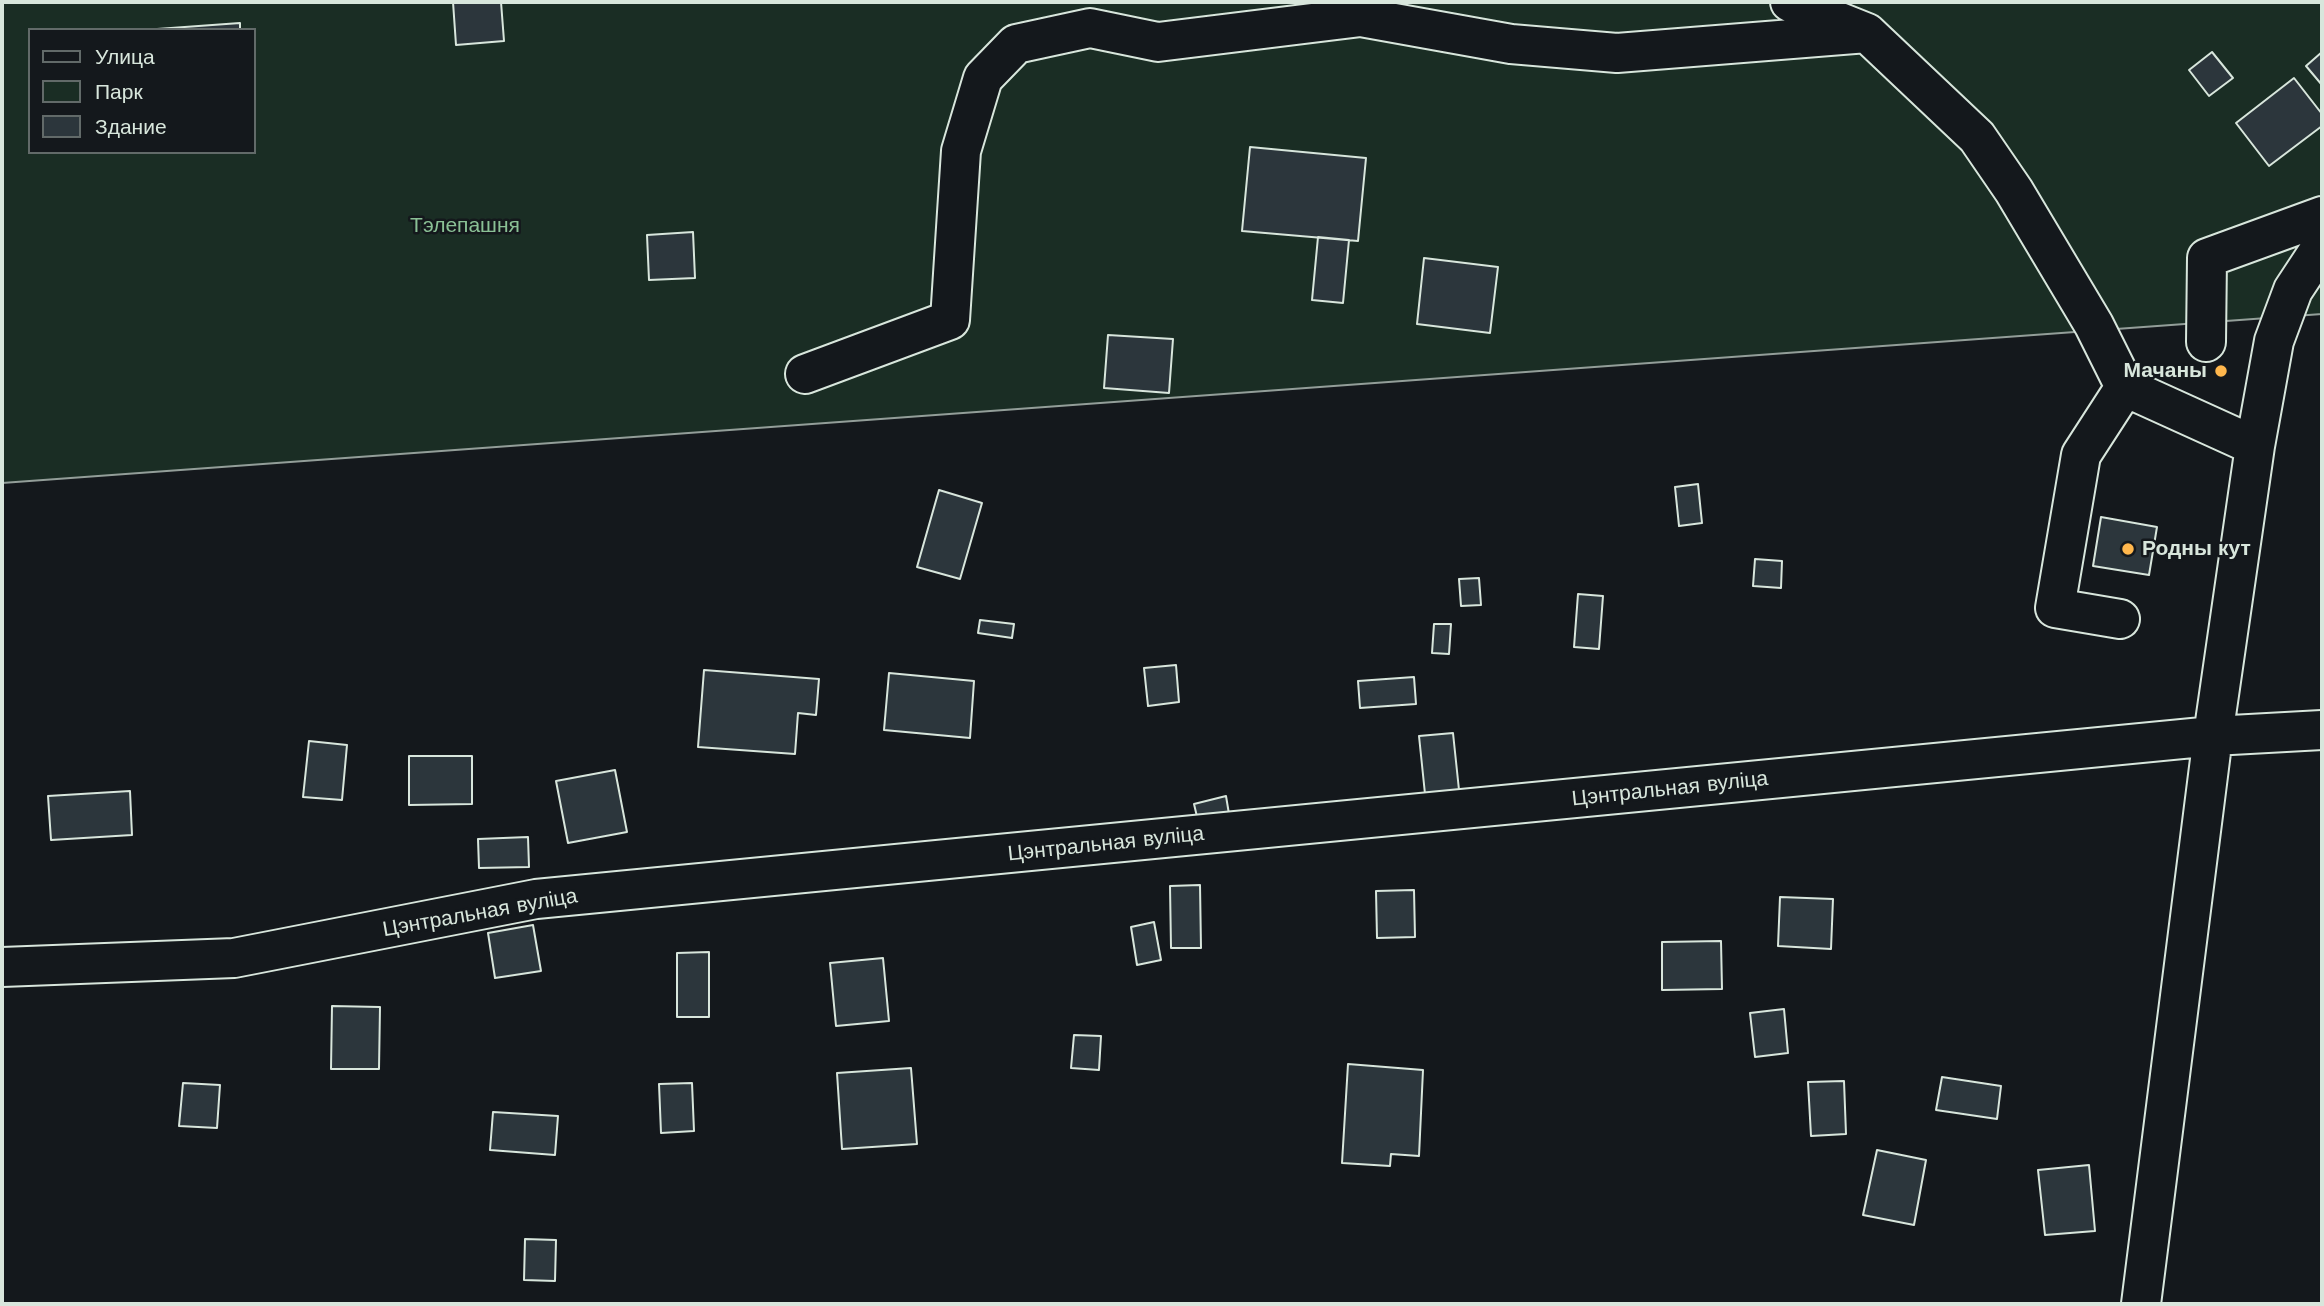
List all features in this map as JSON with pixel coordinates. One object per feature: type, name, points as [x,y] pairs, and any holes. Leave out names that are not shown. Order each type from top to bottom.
[{"type":"street","points":[[1790,2],[1867,33],[1977,137],[2014,191],[2087,314],[2125,387],[2255,446]]},
{"type":"street","points":[[805,374],[950,320],[961,151],[983,78],[1016,44],[1090,28],[1157,42],[1360,17],[1511,44],[1617,53],[1867,33]]},
{"type":"street","points":[[2206,342],[2207,258],[2322,216]]},
{"type":"street","points":[[2141,1304],[2213,736],[2255,446],[2274,341],[2293,290],[2322,246]]},
{"type":"street","points":[[2120,619],[2055,608],[2081,455],[2125,387]]},
{"type":"street","name":"Цэнтральная вуліца","points":[[2,968],[234,958],[536,899],[2213,736],[2322,730]]},
{"type":"green space","name":"Тэлепашня","points":[[2,2],[2322,2],[2322,314],[2,483]]},
{"type":"building","points":[[453,2],[501,2],[504,41],[456,45]]},
{"type":"building","points":[[240,23],[240,28],[171,28]]},
{"type":"building","points":[[2212,52],[2233,78],[2209,96],[2189,70]]},
{"type":"building","points":[[2322,52],[2322,85],[2306,66]]},
{"type":"building","points":[[2294,78],[2322,114],[2322,126],[2269,166],[2236,123]]},
{"type":"building","points":[[1250,147],[1366,158],[1358,241],[1242,231]]},
{"type":"building","points":[[693,232],[695,278],[649,280],[647,235]]},
{"type":"building","points":[[1318,237],[1349,240],[1343,303],[1312,300]]},
{"type":"building","points":[[1424,258],[1498,267],[1490,333],[1417,324]]},
{"type":"building","points":[[1108,335],[1173,339],[1169,393],[1104,388]]},
{"type":"building","points":[[1698,484],[1702,523],[1679,526],[1675,487]]},
{"type":"building","points":[[939,490],[982,503],[960,579],[917,567]]},
{"type":"building","points":[[2101,517],[2157,527],[2149,575],[2093,566]]},
{"type":"building","points":[[1755,559],[1782,561],[1781,588],[1753,586]]},
{"type":"building","points":[[1479,578],[1481,605],[1461,606],[1459,579]]},
{"type":"building","points":[[1578,594],[1603,596],[1599,649],[1574,647]]},
{"type":"building","points":[[980,620],[1014,624],[1012,638],[978,633]]},
{"type":"building","points":[[1434,624],[1451,624],[1449,654],[1432,653]]},
{"type":"building","points":[[1176,665],[1179,702],[1148,706],[1144,668]]},
{"type":"building","points":[[704,670],[819,679],[816,715],[798,713],[795,754],[698,747]]},
{"type":"building","points":[[889,673],[974,681],[970,738],[884,730]]},
{"type":"building","points":[[1414,677],[1416,704],[1360,708],[1358,681]]},
{"type":"building","points":[[1453,733],[1459,790],[1425,794],[1419,736]]},
{"type":"building","points":[[309,741],[347,745],[342,800],[303,797]]},
{"type":"building","points":[[409,756],[472,756],[472,804],[409,805]]},
{"type":"building","points":[[615,770],[627,832],[568,843],[556,781]]},
{"type":"building","points":[[130,791],[132,835],[51,840],[48,796]]},
{"type":"building","points":[[1226,796],[1229,814],[1198,821],[1194,804]]},
{"type":"building","points":[[528,837],[529,867],[479,868],[478,839]]},
{"type":"building","points":[[1200,885],[1201,948],[1171,948],[1170,886]]},
{"type":"building","points":[[1414,890],[1415,937],[1377,938],[1376,891]]},
{"type":"building","points":[[1780,897],[1833,899],[1831,949],[1778,946]]},
{"type":"building","points":[[1154,922],[1161,960],[1137,965],[1131,927]]},
{"type":"building","points":[[533,925],[541,971],[495,978],[488,933]]},
{"type":"building","points":[[1721,941],[1722,989],[1662,990],[1662,942]]},
{"type":"building","points":[[709,952],[709,1017],[677,1017],[677,953]]},
{"type":"building","points":[[883,958],[889,1021],[836,1026],[830,963]]},
{"type":"building","points":[[332,1006],[380,1007],[379,1069],[331,1069]]},
{"type":"building","points":[[1784,1009],[1788,1053],[1755,1057],[1750,1013]]},
{"type":"building","points":[[1074,1035],[1101,1036],[1099,1070],[1071,1068]]},
{"type":"building","points":[[1348,1064],[1423,1070],[1419,1156],[1391,1154],[1390,1166],[1342,1163]]},
{"type":"building","points":[[911,1068],[917,1144],[842,1149],[837,1073]]},
{"type":"building","points":[[1942,1077],[2001,1086],[1997,1119],[1936,1110]]},
{"type":"building","points":[[1844,1081],[1846,1134],[1811,1136],[1808,1082]]},
{"type":"building","points":[[183,1083],[220,1085],[217,1128],[179,1126]]},
{"type":"building","points":[[692,1083],[694,1131],[661,1133],[659,1084]]},
{"type":"building","points":[[493,1112],[558,1116],[555,1155],[490,1150]]},
{"type":"building","points":[[1877,1150],[1926,1160],[1914,1225],[1863,1215]]},
{"type":"building","points":[[2089,1165],[2095,1231],[2045,1235],[2038,1170]]},
{"type":"building","points":[[525,1239],[556,1240],[555,1281],[524,1280]]},
{"type":"place","name":"Мачаны","points":[[2221,371]]},
{"type":"place","name":"Родны кут","points":[[2128,549]]}]
